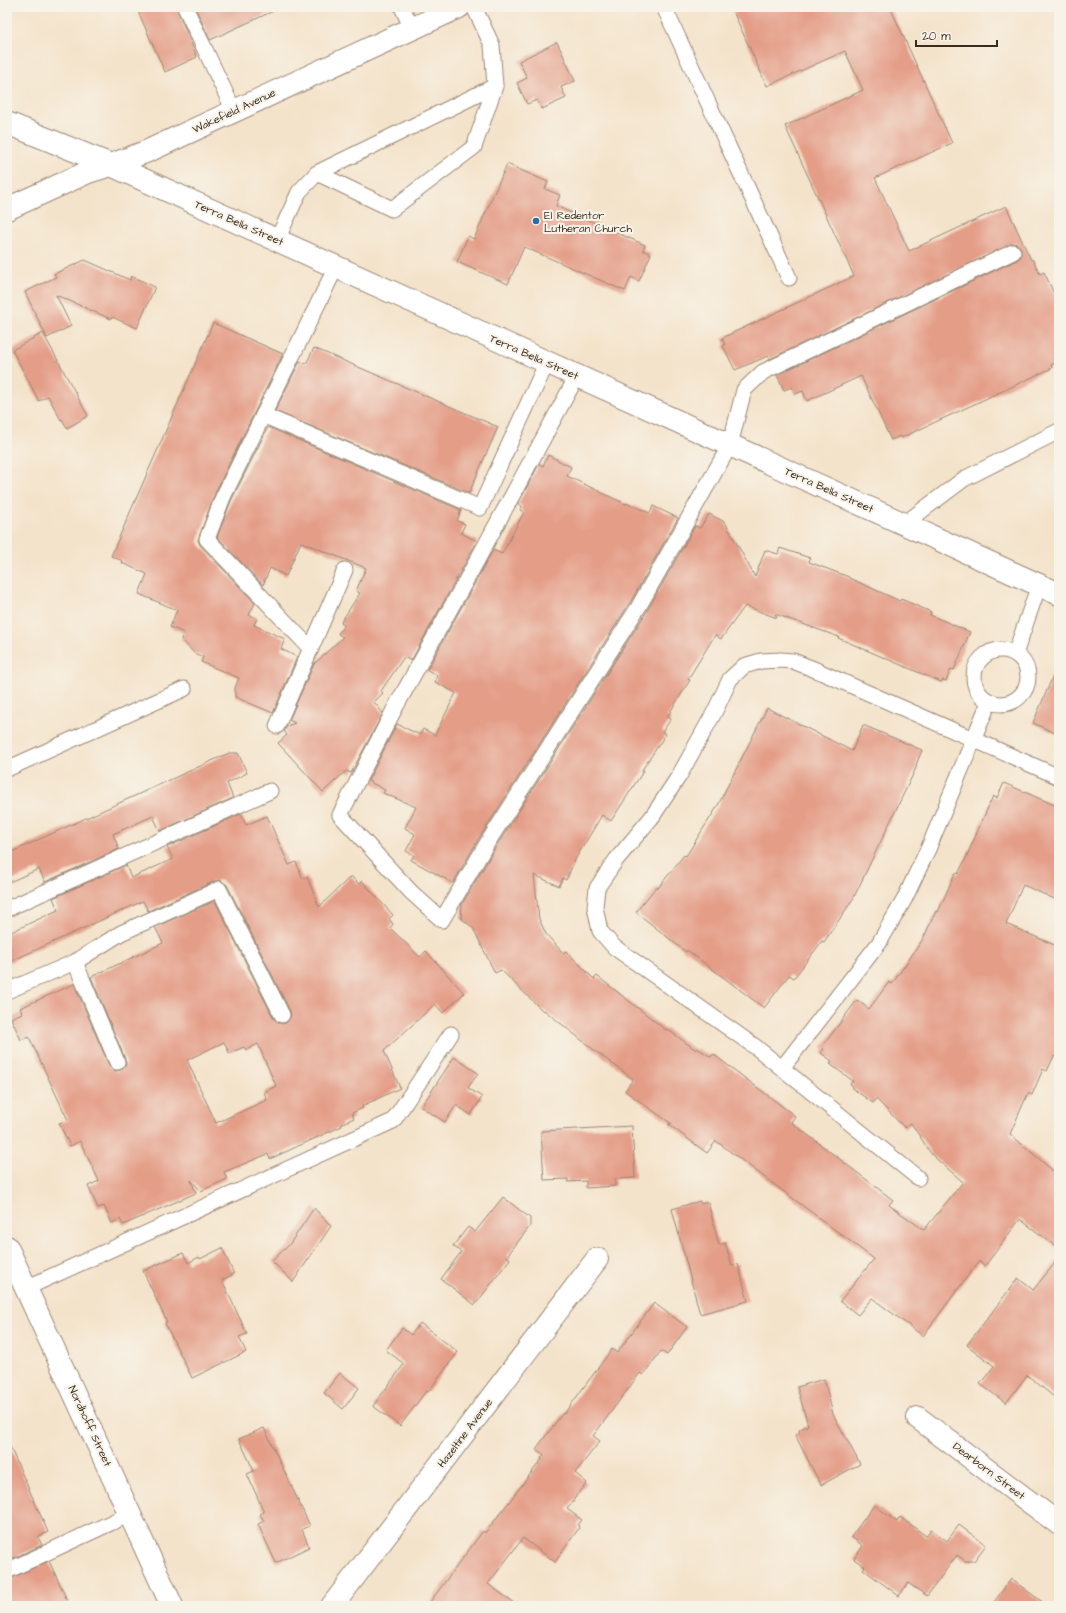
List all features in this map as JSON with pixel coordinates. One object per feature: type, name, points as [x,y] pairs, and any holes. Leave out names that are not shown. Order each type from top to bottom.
[{"type":"main road","name":"Wakefield Avenue","points":[[7,209],[88,172],[148,151],[460,7]]},
{"type":"main road","name":"Terra Bella Street","points":[[7,123],[111,165],[1059,594]]},
{"type":"main road","name":"Nordhoff Street","points":[[7,1247],[172,1606]]},
{"type":"main road","name":"Hazeltine Avenue","points":[[332,1606],[597,1259]]},
{"type":"main road","name":"Dearborn Street","points":[[918,1418],[1059,1524]]},
{"type":"lane","points":[[185,7],[234,111]]},
{"type":"lane","points":[[402,7],[412,29]]},
{"type":"lane","points":[[317,173],[392,209],[474,147],[495,86],[492,45],[474,7]]},
{"type":"lane","points":[[664,7],[789,278]]},
{"type":"lane","points":[[277,240],[299,192],[317,173],[495,86]]},
{"type":"lane","points":[[577,376],[395,708],[340,815],[411,892],[442,920],[486,845],[639,606],[730,445],[744,390],[763,372],[1012,252]]},
{"type":"lane","points":[[311,649],[207,539],[223,497],[336,267]]},
{"type":"lane","points":[[263,415],[480,508],[547,362]]},
{"type":"lane","points":[[904,524],[964,479],[1059,431]]},
{"type":"lane","points":[[277,726],[345,570]]},
{"type":"lane","points":[[1015,654],[1039,585]]},
{"type":"lane","points":[[994,651],[1007,651],[1015,654],[1022,660],[1027,668],[1027,686],[1023,694],[1008,704],[999,705],[990,702],[982,697],[974,681],[978,664],[983,658],[994,651]]},
{"type":"lane","points":[[918,1178],[757,1048],[614,947],[600,931],[595,907],[597,888],[616,860],[652,817],[679,776],[715,711],[730,680],[744,666],[761,661],[792,661],[816,670],[1059,777]]},
{"type":"lane","points":[[7,769],[184,689]]},
{"type":"lane","points":[[782,1068],[879,943],[901,906],[930,847],[990,702]]},
{"type":"lane","points":[[7,910],[270,791]]},
{"type":"lane","points":[[7,991],[75,962],[121,933],[219,889],[282,1014]]},
{"type":"lane","points":[[75,962],[117,1062]]},
{"type":"lane","points":[[26,1288],[393,1121],[451,1034]]},
{"type":"lane","points":[[7,1571],[130,1514]]},
{"type":"building","points":[[136,7],[176,7],[197,57],[165,72]]},
{"type":"building","points":[[195,7],[282,7],[210,40]]},
{"type":"building","points":[[731,7],[890,7],[952,143],[875,178],[909,251],[1006,206],[1031,260],[1033,260],[1040,274],[1044,272],[1059,304],[1059,361],[1051,365],[1052,368],[901,438],[900,436],[891,440],[861,376],[807,401],[803,391],[795,394],[792,387],[784,390],[777,375],[1017,260],[1021,257],[1021,248],[1018,244],[1013,243],[770,359],[768,356],[735,370],[723,346],[725,345],[722,338],[854,276],[785,126],[863,90],[845,51],[767,86]]},
{"type":"building","points":[[557,42],[575,81],[561,87],[566,98],[542,109],[537,100],[527,104],[517,83],[527,78],[519,61]]},
{"type":"building","name":"El Redentor Lutheran Church","points":[[507,164],[548,182],[545,189],[560,195],[556,206],[645,245],[643,250],[651,254],[639,281],[631,277],[625,291],[524,247],[508,284],[457,262],[468,236],[474,239]]},
{"type":"building","points":[[85,260],[130,280],[131,276],[155,287],[137,328],[112,317],[111,319],[56,295],[71,326],[47,338],[25,292],[56,277],[54,274]]},
{"type":"building","points":[[213,323],[283,354],[215,493],[198,540],[200,545],[255,603],[249,615],[257,618],[254,625],[285,639],[281,649],[297,657],[273,713],[235,697],[235,688],[239,678],[201,662],[203,657],[194,653],[181,639],[184,633],[170,627],[177,610],[139,594],[147,574],[122,563],[123,561],[111,556]]},
{"type":"building","points":[[43,333],[88,416],[67,428],[48,396],[39,401],[12,350]]},
{"type":"building","points":[[314,348],[498,427],[469,493],[275,411],[300,361],[306,364]]},
{"type":"building","points":[[268,427],[461,510],[457,521],[465,524],[461,533],[477,541],[411,661],[404,657],[381,691],[383,693],[374,702],[383,713],[351,773],[346,771],[323,792],[278,743],[287,735],[284,731],[287,726],[295,723],[289,720],[314,664],[343,637],[338,634],[344,625],[341,622],[360,593],[356,591],[366,568],[301,542],[286,576],[270,568],[263,585],[217,537],[231,501]]},
{"type":"building","points":[[548,455],[571,467],[567,476],[626,504],[650,513],[653,506],[678,518],[631,601],[478,840],[453,883],[411,860],[414,855],[406,851],[415,834],[405,828],[416,807],[383,793],[385,790],[368,781],[397,724],[420,735],[423,729],[435,735],[456,693],[435,682],[437,675],[427,670],[493,550],[502,554],[524,512],[520,510],[522,506],[518,504],[539,464],[543,466]]},
{"type":"building","points":[[709,514],[725,522],[755,577],[765,550],[778,554],[780,548],[810,558],[809,562],[849,577],[900,601],[901,599],[931,612],[930,615],[970,632],[954,670],[951,669],[946,681],[943,680],[941,682],[838,638],[839,637],[775,614],[777,618],[745,606],[721,639],[715,635],[667,717],[671,719],[662,732],[666,734],[611,821],[602,815],[576,858],[566,880],[563,878],[559,886],[534,875],[539,919],[546,934],[563,953],[566,951],[594,979],[597,976],[666,1030],[667,1029],[696,1050],[697,1048],[711,1057],[713,1054],[795,1116],[791,1122],[893,1200],[889,1205],[924,1230],[963,1182],[932,1155],[911,1123],[905,1128],[876,1099],[873,1103],[852,1088],[853,1086],[850,1084],[853,1081],[830,1064],[832,1061],[821,1053],[824,1049],[822,1047],[857,1000],[869,1009],[889,982],[892,984],[923,939],[936,911],[938,912],[955,873],[958,874],[965,860],[993,796],[997,798],[1004,783],[1059,807],[1059,901],[1023,885],[1006,924],[1059,947],[1059,1058],[1054,1056],[1047,1071],[1043,1069],[1032,1095],[1028,1093],[1010,1134],[1059,1176],[1059,1249],[1020,1219],[985,1266],[979,1261],[923,1336],[872,1298],[858,1315],[840,1301],[874,1259],[716,1141],[707,1153],[668,1124],[672,1124],[625,1091],[633,1079],[544,1010],[543,1011],[501,970],[495,973],[473,928],[461,918],[462,904],[494,850],[647,611],[695,526],[700,528]]},
{"type":"building","points":[[1059,662],[1059,735],[1033,723]]},
{"type":"building","points":[[767,708],[852,751],[863,725],[922,750],[916,765],[917,766],[853,899],[824,942],[822,941],[794,978],[789,975],[764,1008],[687,950],[686,952],[636,912],[656,887],[658,888],[684,855],[686,856],[717,807]]},
{"type":"building","points":[[229,753],[238,753],[247,773],[227,783],[233,798],[160,831],[153,816],[113,834],[119,849],[45,882],[39,869],[7,883],[7,854]]},
{"type":"building","points":[[241,814],[246,825],[267,816],[289,865],[296,862],[303,879],[307,877],[319,907],[351,876],[359,884],[362,881],[393,915],[389,919],[393,924],[390,928],[420,957],[426,951],[464,993],[443,1013],[435,1004],[384,1051],[400,1088],[362,1106],[363,1108],[352,1113],[354,1118],[341,1124],[342,1126],[270,1159],[268,1154],[224,1172],[227,1179],[201,1191],[191,1180],[196,1193],[123,1225],[120,1219],[112,1223],[104,1206],[98,1208],[88,1186],[99,1181],[80,1141],[70,1146],[59,1123],[68,1120],[29,1037],[21,1040],[11,1018],[22,1013],[20,1008],[74,984],[109,1065],[115,1071],[121,1070],[126,1064],[125,1059],[91,977],[163,943],[155,927],[215,901],[274,1019],[281,1024],[286,1023],[291,1016],[290,1011],[227,885],[220,880],[148,911],[143,901],[7,963],[7,934],[58,910],[53,898],[126,865],[131,878],[173,859],[167,847]],"holes":[[[224,1042],[229,1053],[244,1047],[246,1050],[258,1044],[276,1086],[264,1092],[267,1100],[216,1123],[187,1060]]]},
{"type":"building","points":[[454,1057],[478,1073],[468,1088],[482,1097],[471,1115],[456,1105],[445,1122],[421,1107]]},
{"type":"building","points":[[632,1126],[635,1178],[615,1179],[615,1186],[586,1188],[586,1181],[568,1182],[568,1179],[544,1180],[541,1131]]},
{"type":"building","points":[[503,1197],[530,1218],[530,1226],[507,1256],[510,1259],[475,1305],[441,1279],[461,1252],[453,1246],[468,1227],[475,1232]]},
{"type":"building","points":[[700,1201],[701,1204],[708,1202],[719,1245],[725,1243],[732,1265],[738,1264],[748,1301],[700,1314],[672,1209]]},
{"type":"building","points":[[314,1208],[331,1226],[293,1282],[272,1261],[289,1245]]},
{"type":"building","points":[[222,1248],[234,1274],[222,1280],[247,1334],[239,1337],[246,1352],[192,1378],[165,1323],[167,1322],[143,1271],[183,1253],[188,1263]]},
{"type":"building","points":[[1059,1258],[1059,1401],[1027,1375],[1006,1403],[980,1384],[994,1366],[967,1345],[1018,1278],[1033,1290]]},
{"type":"building","points":[[654,1303],[687,1327],[667,1355],[661,1351],[643,1375],[640,1373],[593,1436],[600,1441],[575,1473],[587,1483],[567,1509],[582,1520],[578,1525],[579,1528],[555,1562],[523,1538],[488,1584],[518,1606],[427,1606],[483,1531],[485,1533],[542,1459],[541,1458],[544,1455],[536,1449],[612,1349],[617,1353]]},
{"type":"building","points":[[420,1323],[458,1352],[400,1426],[373,1406],[404,1364],[386,1350],[402,1328],[411,1335]]},
{"type":"building","points":[[340,1373],[359,1388],[343,1409],[324,1393]]},
{"type":"building","points":[[824,1379],[833,1414],[860,1464],[821,1485],[795,1435],[800,1432],[799,1430],[808,1425],[797,1387]]},
{"type":"building","points":[[264,1428],[310,1526],[302,1529],[309,1547],[276,1563],[258,1524],[264,1521],[260,1514],[264,1512],[247,1474],[254,1471],[239,1439]]},
{"type":"building","points":[[7,1440],[48,1532],[38,1537],[42,1545],[7,1561]]},
{"type":"building","points":[[874,1505],[897,1522],[900,1517],[926,1536],[931,1529],[947,1541],[959,1525],[986,1545],[974,1561],[965,1561],[957,1555],[927,1596],[908,1583],[899,1596],[863,1569],[865,1567],[854,1559],[863,1546],[851,1537]]},
{"type":"building","points":[[49,1561],[70,1606],[7,1606],[7,1580]]},
{"type":"building","points":[[1011,1579],[1048,1606],[991,1606]]},
{"type":"place","name":"El Redentor Lutheran Church","points":[[536,221]]}]
